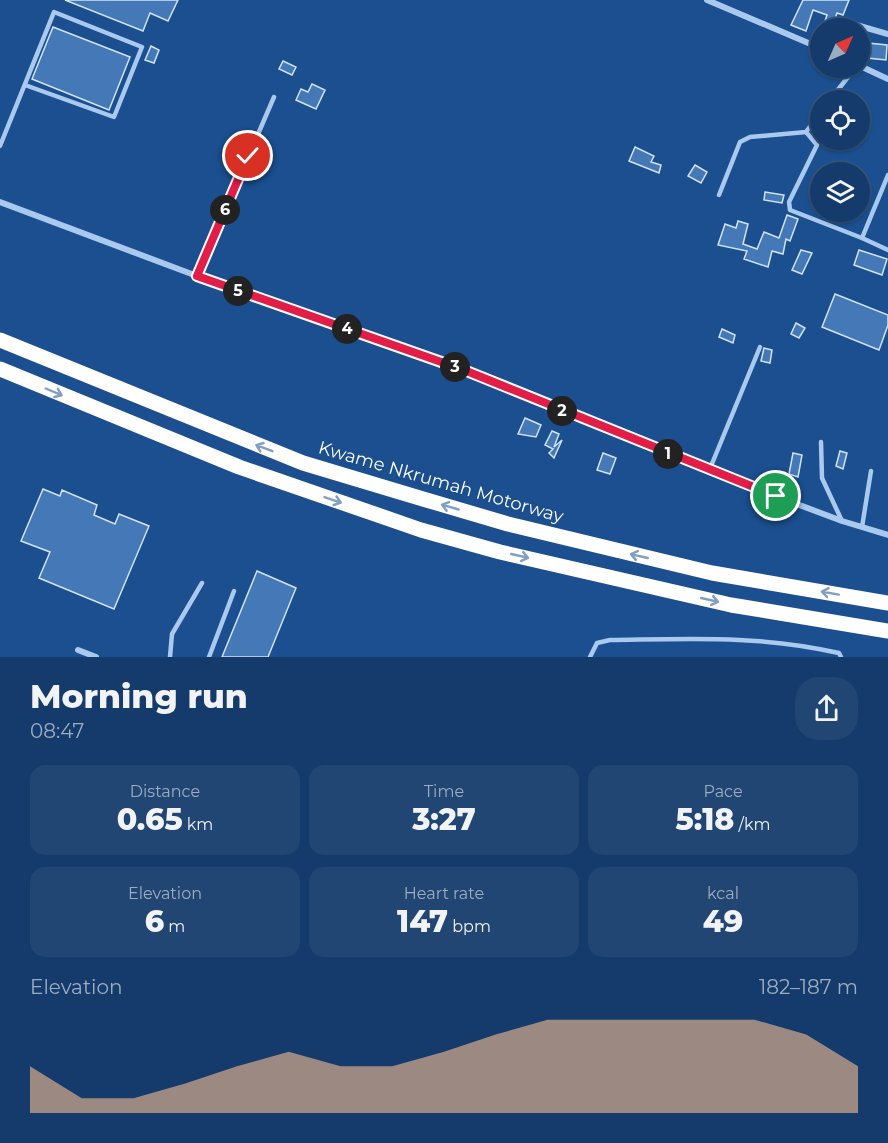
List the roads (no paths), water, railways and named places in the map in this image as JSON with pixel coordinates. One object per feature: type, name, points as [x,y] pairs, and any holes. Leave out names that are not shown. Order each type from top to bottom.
[{"type":"highway","name":"Kwame Nkrumah Motorway","points":[[0,340],[303,463],[508,524],[712,573],[888,603]]},
{"type":"highway","points":[[0,369],[229,463],[421,530],[500,552],[731,605],[888,630]]},
{"type":"street","points":[[707,0],[810,44]]},
{"type":"street","points":[[870,29],[888,34]]},
{"type":"street","points":[[870,71],[888,79]]},
{"type":"street","points":[[0,202],[197,276],[464,370],[709,471],[842,521],[888,535]]},
{"type":"street","points":[[78,650],[96,657]]},
{"type":"lane","points":[[0,146],[54,12],[142,47],[114,117],[25,85]]},
{"type":"lane","points":[[838,90],[847,78]]},
{"type":"lane","points":[[197,276],[274,96]]},
{"type":"lane","points":[[718,195],[740,142],[750,137],[806,132],[810,127]]},
{"type":"lane","points":[[806,132],[817,145],[789,202],[790,210],[888,250]]},
{"type":"lane","points":[[862,238],[888,175]]},
{"type":"lane","points":[[0,332],[29,352]]},
{"type":"lane","points":[[709,471],[760,347]]},
{"type":"lane","points":[[821,442],[822,478],[842,521]]},
{"type":"lane","points":[[862,527],[871,471]]},
{"type":"lane","points":[[170,657],[172,634],[202,583]]},
{"type":"lane","points":[[208,657],[234,591]]},
{"type":"lane","points":[[590,657],[597,643],[610,640],[701,639],[767,640],[838,653],[841,657]]}]
